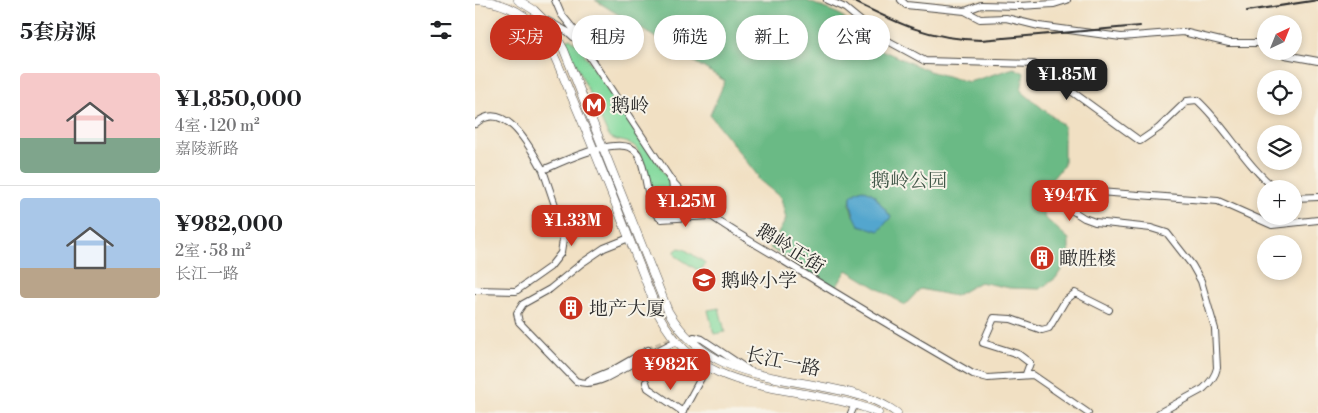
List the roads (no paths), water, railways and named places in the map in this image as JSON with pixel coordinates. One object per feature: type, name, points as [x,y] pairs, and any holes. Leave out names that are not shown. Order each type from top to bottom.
[{"type":"main road","name":"长江一路","points":[[475,0],[506,7],[527,19],[542,35],[594,150],[659,315],[666,329],[676,341],[691,356],[707,367],[733,379],[855,404],[878,413]]},
{"type":"main road","name":"长江一路","points":[[518,0],[540,15]]},
{"type":"main road","name":"长江一路","points":[[562,46],[668,310],[690,341],[700,350],[723,363],[752,372],[852,392],[897,413]]},
{"type":"street","points":[[555,0],[561,14],[572,27]]},
{"type":"street","points":[[827,0],[845,8],[879,36],[925,61],[1034,64],[1140,141],[1159,128],[1187,101],[1197,100],[1210,112],[1268,180]]},
{"type":"street","points":[[901,0],[906,5],[965,11],[980,19],[1006,18],[1039,26],[1121,37],[1183,32],[1229,43],[1257,43]]},
{"type":"street","points":[[965,11],[981,6],[1054,4],[1067,0]]},
{"type":"street","points":[[1303,58],[1318,61]]},
{"type":"street","name":"鹅岭正街","points":[[592,60],[671,180],[687,197],[710,216],[863,310],[973,374],[988,378],[1026,374]]},
{"type":"street","points":[[475,124],[480,120],[491,117],[504,119],[522,134],[543,170],[560,220],[563,240],[561,253],[550,267],[516,291],[475,290]]},
{"type":"street","points":[[543,170],[604,147],[629,146],[638,154],[652,206],[657,216],[661,219],[710,216]]},
{"type":"street","points":[[661,219],[669,211],[673,194],[671,180]]},
{"type":"street","points":[[1159,413],[1203,389],[1208,385],[1217,368],[1215,328],[1201,280],[1167,233],[1151,228],[1095,222],[1084,218],[1073,211],[1072,199],[1077,192],[1218,201],[1272,225],[1318,220]]},
{"type":"street","points":[[1302,198],[1318,197]]},
{"type":"street","points":[[629,238],[604,248],[550,289],[523,304],[517,313],[519,322],[576,381],[585,383],[599,381],[614,375],[676,341]]},
{"type":"street","points":[[1088,413],[1039,378],[1026,374],[1030,363],[1018,354],[983,343],[994,318],[1011,319],[1043,330],[1049,328],[1065,301],[1075,294],[1109,310]]},
{"type":"street","points":[[694,337],[702,339],[752,372]]},
{"type":"street","points":[[585,383],[648,350]]},
{"type":"street","points":[[646,382],[648,388],[682,412],[707,367]]},
{"type":"street","points":[[851,413],[855,404]]},
{"type":"water","points":[[863,189],[873,194],[891,217],[879,231],[859,225],[854,215],[851,196]]},
{"type":"tunnel","points":[[648,350],[676,337],[690,337]]},
{"type":"railway","points":[[851,0],[913,28],[945,37],[962,39],[981,40],[1140,26]]},
{"type":"railway","points":[[1247,11],[1318,0]]},
{"type":"place","name":"鹅岭","points":[[594,105]]},
{"type":"place","name":"瞰胜楼","points":[[1042,258]]},
{"type":"place","name":"鹅岭小学","points":[[704,280]]},
{"type":"place","name":"地产大厦","points":[[571,308]]},
{"type":"park label","name":"鹅岭公园","points":[[909,180]]}]
